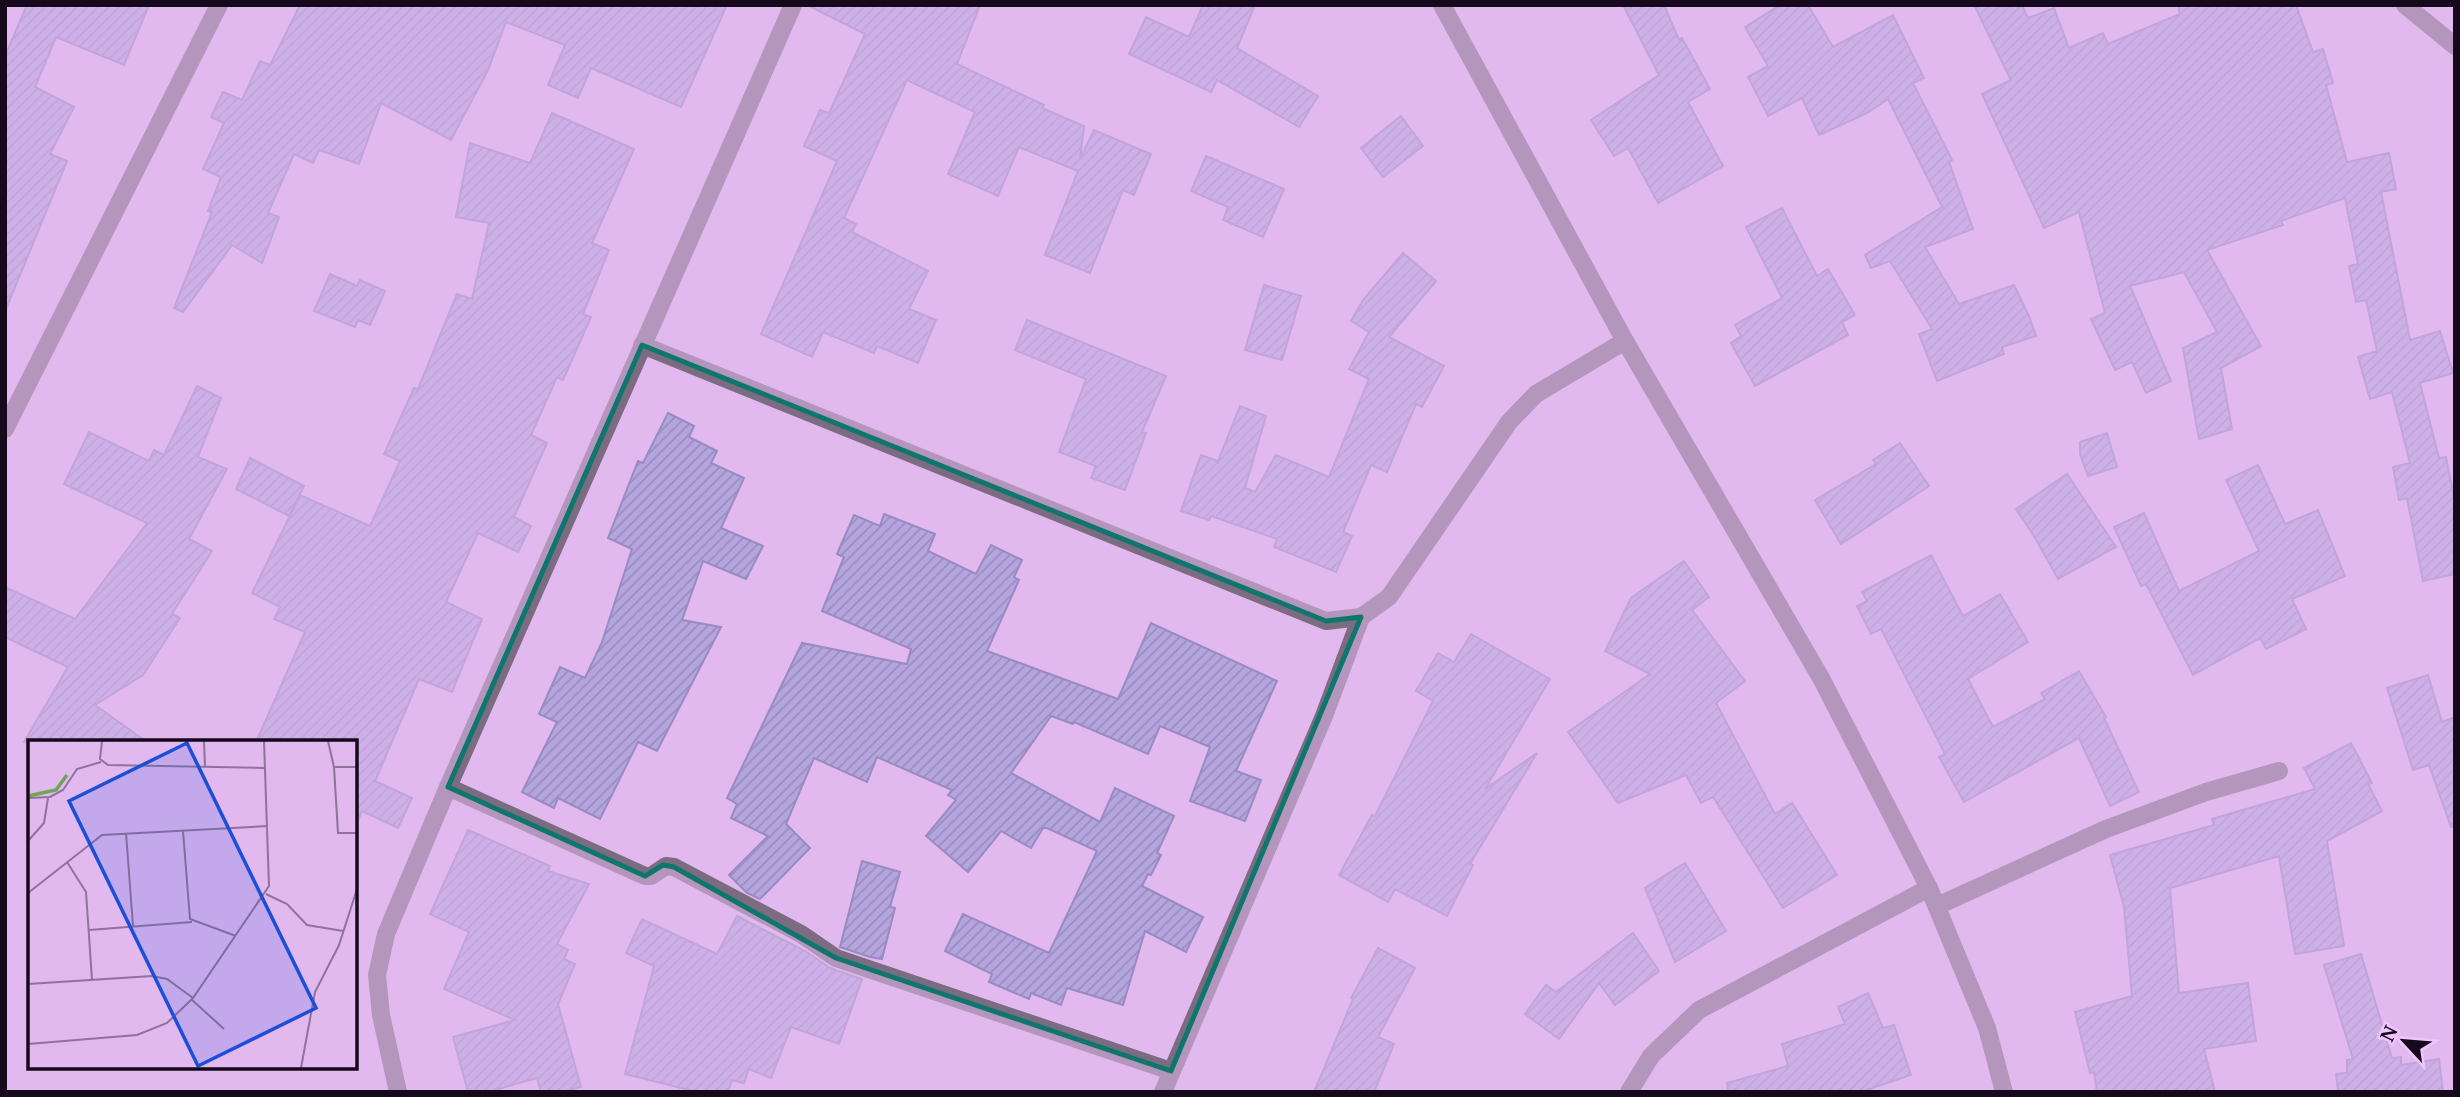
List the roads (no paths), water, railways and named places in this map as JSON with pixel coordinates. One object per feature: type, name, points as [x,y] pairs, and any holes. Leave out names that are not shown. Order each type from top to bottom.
[{"type":"street","points":[[5,429],[219,5]]},
{"type":"street","points":[[398,1092],[381,1016],[377,975],[386,934],[448,787],[793,5]]},
{"type":"street","points":[[1443,5],[1625,341],[1821,678],[1937,906],[1987,1028],[2004,1092]]},
{"type":"street","points":[[2405,5],[2455,46]]},
{"type":"street","points":[[642,345],[1326,621],[1361,617],[1389,597],[1508,422],[1536,394],[1625,341]]},
{"type":"street","points":[[1163,1092],[1324,716],[1361,617]]},
{"type":"street","points":[[1937,906],[2106,829],[2206,792],[2279,771]]},
{"type":"street","points":[[448,787],[645,876],[651,876],[666,866],[674,867],[801,934],[836,958],[1171,1071]]},
{"type":"street","points":[[1629,1092],[1651,1056],[1699,1010],[1929,888]]}]
